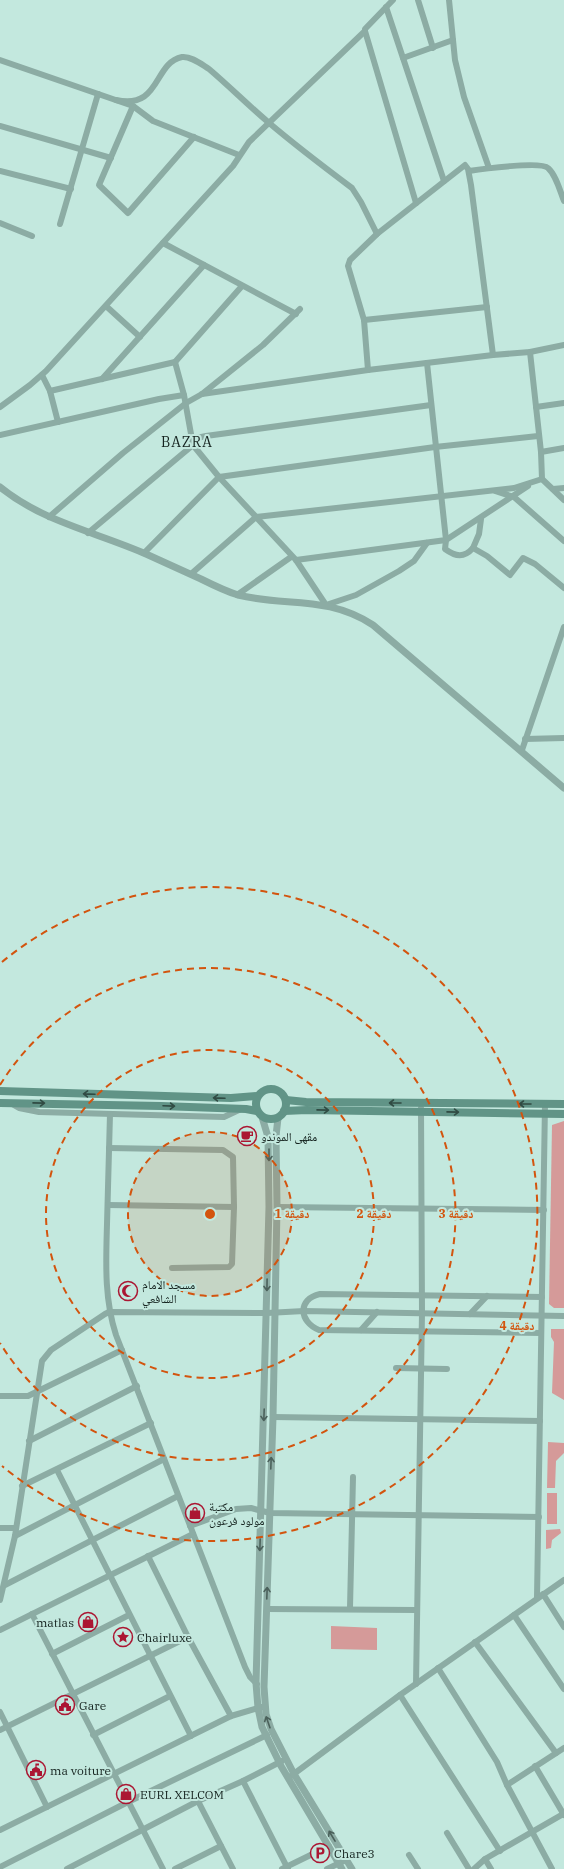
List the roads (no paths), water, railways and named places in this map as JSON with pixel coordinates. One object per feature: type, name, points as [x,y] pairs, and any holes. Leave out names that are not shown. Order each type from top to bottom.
[{"type":"main road","points":[[0,1103],[242,1109],[260,1114],[270,1119],[278,1118],[284,1111],[286,1100],[282,1092],[274,1088],[265,1089],[258,1096],[255,1104],[260,1114]]},
{"type":"main road","points":[[0,1091],[231,1098],[258,1096]]},
{"type":"main road","points":[[286,1100],[306,1102],[564,1104]]},
{"type":"main road","points":[[284,1111],[307,1110],[564,1114]]},
{"type":"street","points":[[0,407],[42,375],[234,166],[239,155],[249,142],[365,31],[365,29],[393,0]]},
{"type":"street","points":[[418,0],[433,48]]},
{"type":"street","points":[[449,0],[455,60],[464,97],[489,168]]},
{"type":"street","points":[[386,7],[444,182]]},
{"type":"street","points":[[365,31],[416,203]]},
{"type":"street","points":[[403,58],[453,40]]},
{"type":"street","points":[[116,100],[129,103],[147,95],[154,88],[162,72],[172,62],[181,57],[191,57],[208,69],[269,124],[352,188],[377,234]]},
{"type":"street","points":[[0,60],[133,106],[153,121],[239,155]]},
{"type":"street","points":[[60,224],[98,94]]},
{"type":"street","points":[[133,106],[99,185],[128,213],[194,137]]},
{"type":"street","points":[[0,126],[111,158]]},
{"type":"street","points":[[368,370],[364,320],[348,266],[350,260],[377,234],[464,166],[467,166],[469,171],[493,355]]},
{"type":"street","points":[[469,171],[489,168],[545,166],[551,170],[564,201]]},
{"type":"street","points":[[0,171],[70,189]]},
{"type":"street","points":[[0,224],[32,236]]},
{"type":"street","points":[[48,518],[186,403],[202,394],[263,345],[298,312],[242,286],[163,244]]},
{"type":"street","points":[[102,379],[204,265]]},
{"type":"street","points":[[50,391],[175,362],[242,286]]},
{"type":"street","points":[[106,306],[140,337]]},
{"type":"street","points":[[364,320],[487,306]]},
{"type":"street","points":[[202,394],[427,362],[530,352],[564,345]]},
{"type":"street","points":[[530,352],[538,436],[541,452],[542,479],[564,500]]},
{"type":"street","points":[[175,362],[186,403],[193,445],[219,477],[293,558],[326,605]]},
{"type":"street","points":[[427,362],[446,540],[445,549],[461,556],[468,555],[479,534],[481,519]]},
{"type":"street","points":[[42,375],[50,391],[58,422]]},
{"type":"street","points":[[0,435],[153,400],[184,395]]},
{"type":"street","points":[[536,407],[564,403]]},
{"type":"street","points":[[88,533],[193,445],[197,438],[431,405]]},
{"type":"street","points":[[144,553],[219,477],[435,447],[538,436]]},
{"type":"street","points":[[541,452],[564,448]]},
{"type":"street","points":[[237,595],[293,558],[446,540],[455,533],[481,519],[487,512],[542,479]]},
{"type":"street","points":[[191,574],[256,517],[440,495],[514,488],[532,484]]},
{"type":"street","points":[[0,487],[16,500],[48,518],[144,553],[237,595],[326,605],[351,612],[373,625],[522,750],[564,788]]},
{"type":"street","points":[[553,489],[564,488]]},
{"type":"street","points":[[492,490],[514,497],[564,541]]},
{"type":"street","points":[[326,605],[356,595],[398,571],[414,561],[427,543]]},
{"type":"street","points":[[473,548],[487,556],[510,575],[523,558],[535,564],[564,588]]},
{"type":"street","points":[[522,750],[564,627]]},
{"type":"street","points":[[526,739],[564,738]]},
{"type":"street","points":[[10,1103],[19,1108],[39,1112],[224,1117],[242,1109]]},
{"type":"street","points":[[416,1684],[422,1331],[421,1103]]},
{"type":"street","points":[[537,1598],[545,1104]]},
{"type":"street","points":[[110,1114],[106,1280],[109,1312],[122,1350],[245,1667],[250,1677],[256,1683],[264,1687]]},
{"type":"street","points":[[260,1114],[269,1141],[267,1313],[256,1683],[262,1707],[283,1761]]},
{"type":"street","points":[[278,1118],[276,1136],[277,1207],[273,1417],[262,1727],[283,1761],[341,1866]]},
{"type":"street","points":[[109,1148],[223,1150],[230,1153],[233,1157],[234,1207],[232,1264],[228,1267],[172,1268]]},
{"type":"street","points":[[108,1206],[234,1207]]},
{"type":"street","points":[[277,1207],[544,1210]]},
{"type":"street","points":[[541,1333],[319,1330],[308,1323],[304,1311],[306,1302],[314,1295],[320,1294],[542,1297]]},
{"type":"street","points":[[470,1314],[487,1296]]},
{"type":"street","points":[[0,1600],[5,1585],[15,1536],[36,1392],[42,1361],[45,1356],[94,1320],[109,1312],[275,1313],[304,1311],[564,1316]]},
{"type":"street","points":[[361,1330],[377,1312]]},
{"type":"street","points":[[0,1396],[28,1396],[122,1350]]},
{"type":"street","points":[[396,1368],[447,1369]]},
{"type":"street","points":[[29,1441],[137,1386]]},
{"type":"street","points":[[273,1417],[420,1418],[540,1421]]},
{"type":"street","points":[[22,1486],[151,1423]]},
{"type":"street","points":[[15,1536],[164,1459]]},
{"type":"street","points":[[57,1470],[191,1736]]},
{"type":"street","points":[[350,1608],[353,1477]]},
{"type":"street","points":[[5,1585],[178,1496]]},
{"type":"street","points":[[190,1526],[236,1509],[251,1508],[270,1513],[352,1514],[418,1517],[539,1517]]},
{"type":"street","points":[[0,1528],[16,1528]]},
{"type":"street","points":[[0,1630],[193,1534]]},
{"type":"street","points":[[148,1556],[188,1637],[231,1716]]},
{"type":"street","points":[[291,1776],[400,1695],[564,1580]]},
{"type":"street","points":[[543,1594],[564,1627]]},
{"type":"street","points":[[267,1609],[350,1608],[417,1610]]},
{"type":"street","points":[[32,1614],[163,1869]]},
{"type":"street","points":[[52,1654],[130,1615]]},
{"type":"street","points":[[514,1615],[564,1690]]},
{"type":"street","points":[[0,1730],[188,1637]]},
{"type":"street","points":[[475,1642],[556,1753]]},
{"type":"street","points":[[438,1668],[497,1762],[507,1785],[552,1869]]},
{"type":"street","points":[[400,1695],[500,1851]]},
{"type":"street","points":[[93,1735],[170,1696]]},
{"type":"street","points":[[0,1830],[231,1716],[262,1707]]},
{"type":"street","points":[[0,1712],[47,1807]]},
{"type":"street","points":[[0,1867],[128,1802],[267,1735]]},
{"type":"street","points":[[507,1785],[564,1748]]},
{"type":"street","points":[[67,1869],[77,1867],[198,1801],[283,1761]]},
{"type":"street","points":[[474,1869],[485,1860],[564,1814],[535,1766]]},
{"type":"street","points":[[291,1776],[352,1869]]},
{"type":"street","points":[[243,1781],[286,1868],[329,1846]]},
{"type":"street","points":[[198,1801],[233,1869]]},
{"type":"street","points":[[447,1832],[469,1869]]},
{"type":"street","points":[[175,1869],[221,1846]]},
{"type":"street","points":[[409,1855],[418,1869]]},
{"type":"street","points":[[327,1869],[341,1866],[346,1860]]},
{"type":"street","points":[[485,1860],[491,1869]]},
{"type":"place","name":"مقهى الموندو","points":[[247,1136]]},
{"type":"place","name":"مسجد الامام الشافعي","points":[[128,1291]]},
{"type":"place","name":"مكتبة مولود فرعون","points":[[195,1513]]},
{"type":"place","name":"matlas","points":[[88,1622]]},
{"type":"place","name":"Chairluxe","points":[[123,1637]]},
{"type":"place","name":"Gare","points":[[65,1705]]},
{"type":"place","name":"ma voiture","points":[[36,1770]]},
{"type":"place","name":"EURL XELCOM","points":[[126,1794]]},
{"type":"place","name":"Chare3","points":[[320,1853]]},
{"type":"district","name":"BAZRA","points":[[187,442]]}]
